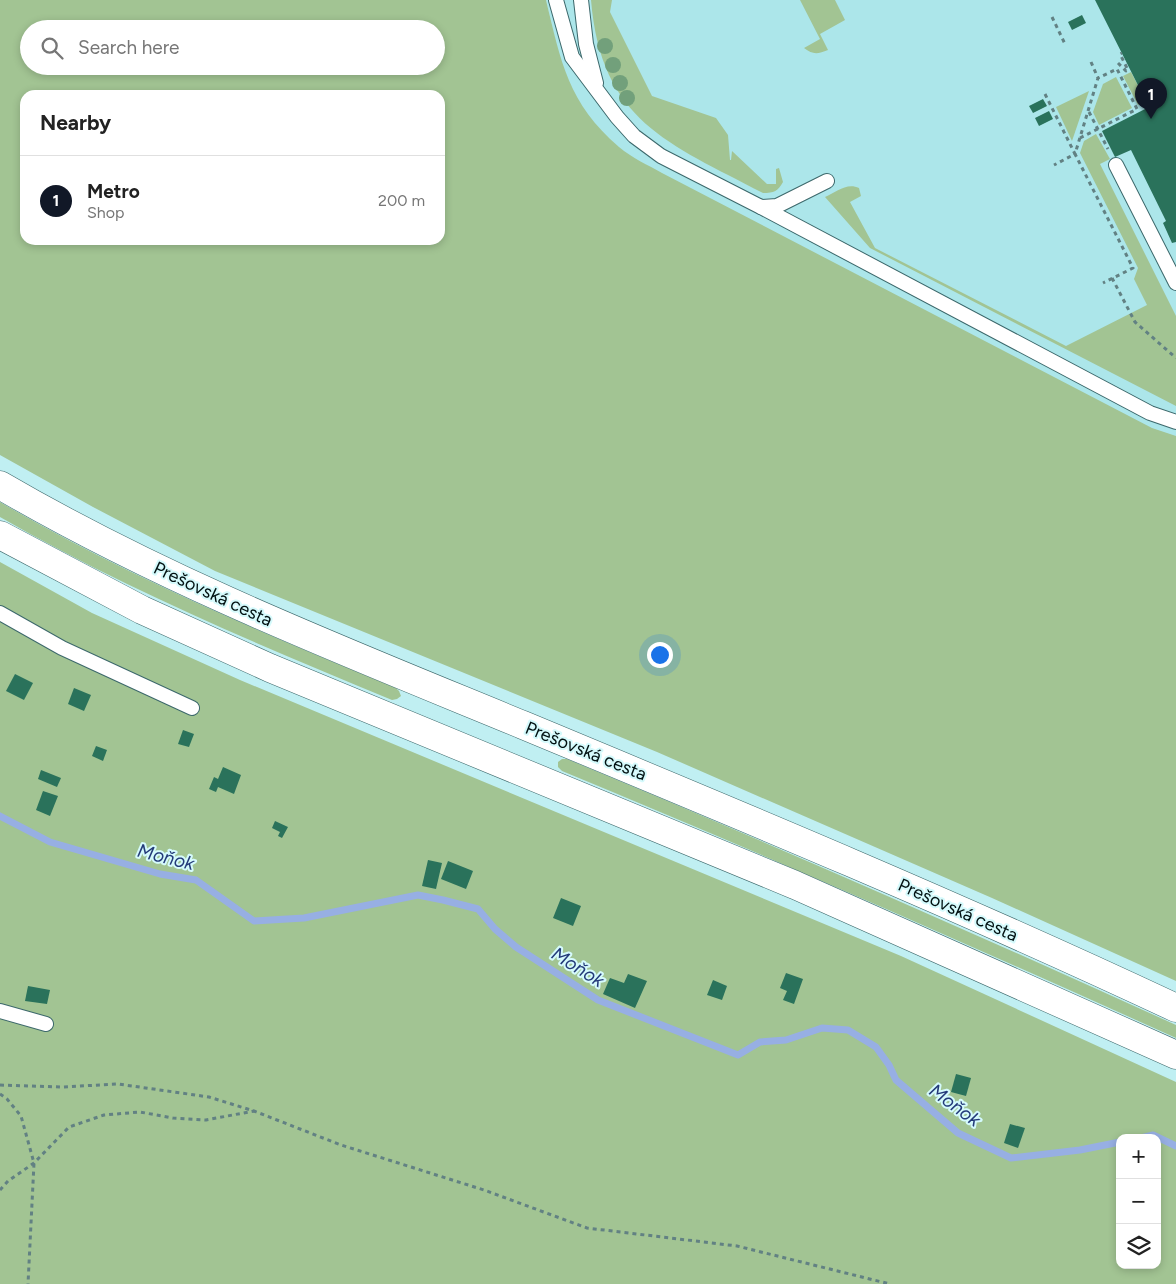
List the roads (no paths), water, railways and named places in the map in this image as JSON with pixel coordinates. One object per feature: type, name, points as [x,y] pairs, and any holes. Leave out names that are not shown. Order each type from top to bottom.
[{"type":"highway","name":"Prešovská cesta","points":[[0,485],[156,568],[281,625],[806,842],[1176,1008]]},
{"type":"highway","points":[[0,535],[142,610],[270,668],[795,885],[1176,1055]]},
{"type":"lane","points":[[556,0],[572,57],[617,117],[634,136],[654,151],[1150,413],[1176,422]]},
{"type":"lane","points":[[581,0],[586,44],[597,89]]},
{"type":"lane","points":[[1116,165],[1176,283]]},
{"type":"lane","points":[[761,207],[777,206],[827,181]]},
{"type":"lane","points":[[0,613],[62,648],[192,708]]},
{"type":"lane","points":[[0,1011],[46,1024]]},
{"type":"waterway","name":"Moňok","points":[[0,816],[50,842],[160,874],[196,880],[254,921],[304,918],[418,895],[478,909],[495,929],[516,947],[598,1000],[738,1055],[760,1042],[786,1040],[822,1028],[848,1030],[876,1047],[889,1065],[896,1080],[958,1133],[1011,1158],[1080,1150],[1116,1143]]},
{"type":"waterway","name":"Moňok","points":[[1161,1139],[1176,1146]]},
{"type":"place","name":"Metro","points":[[1151,119]]}]
